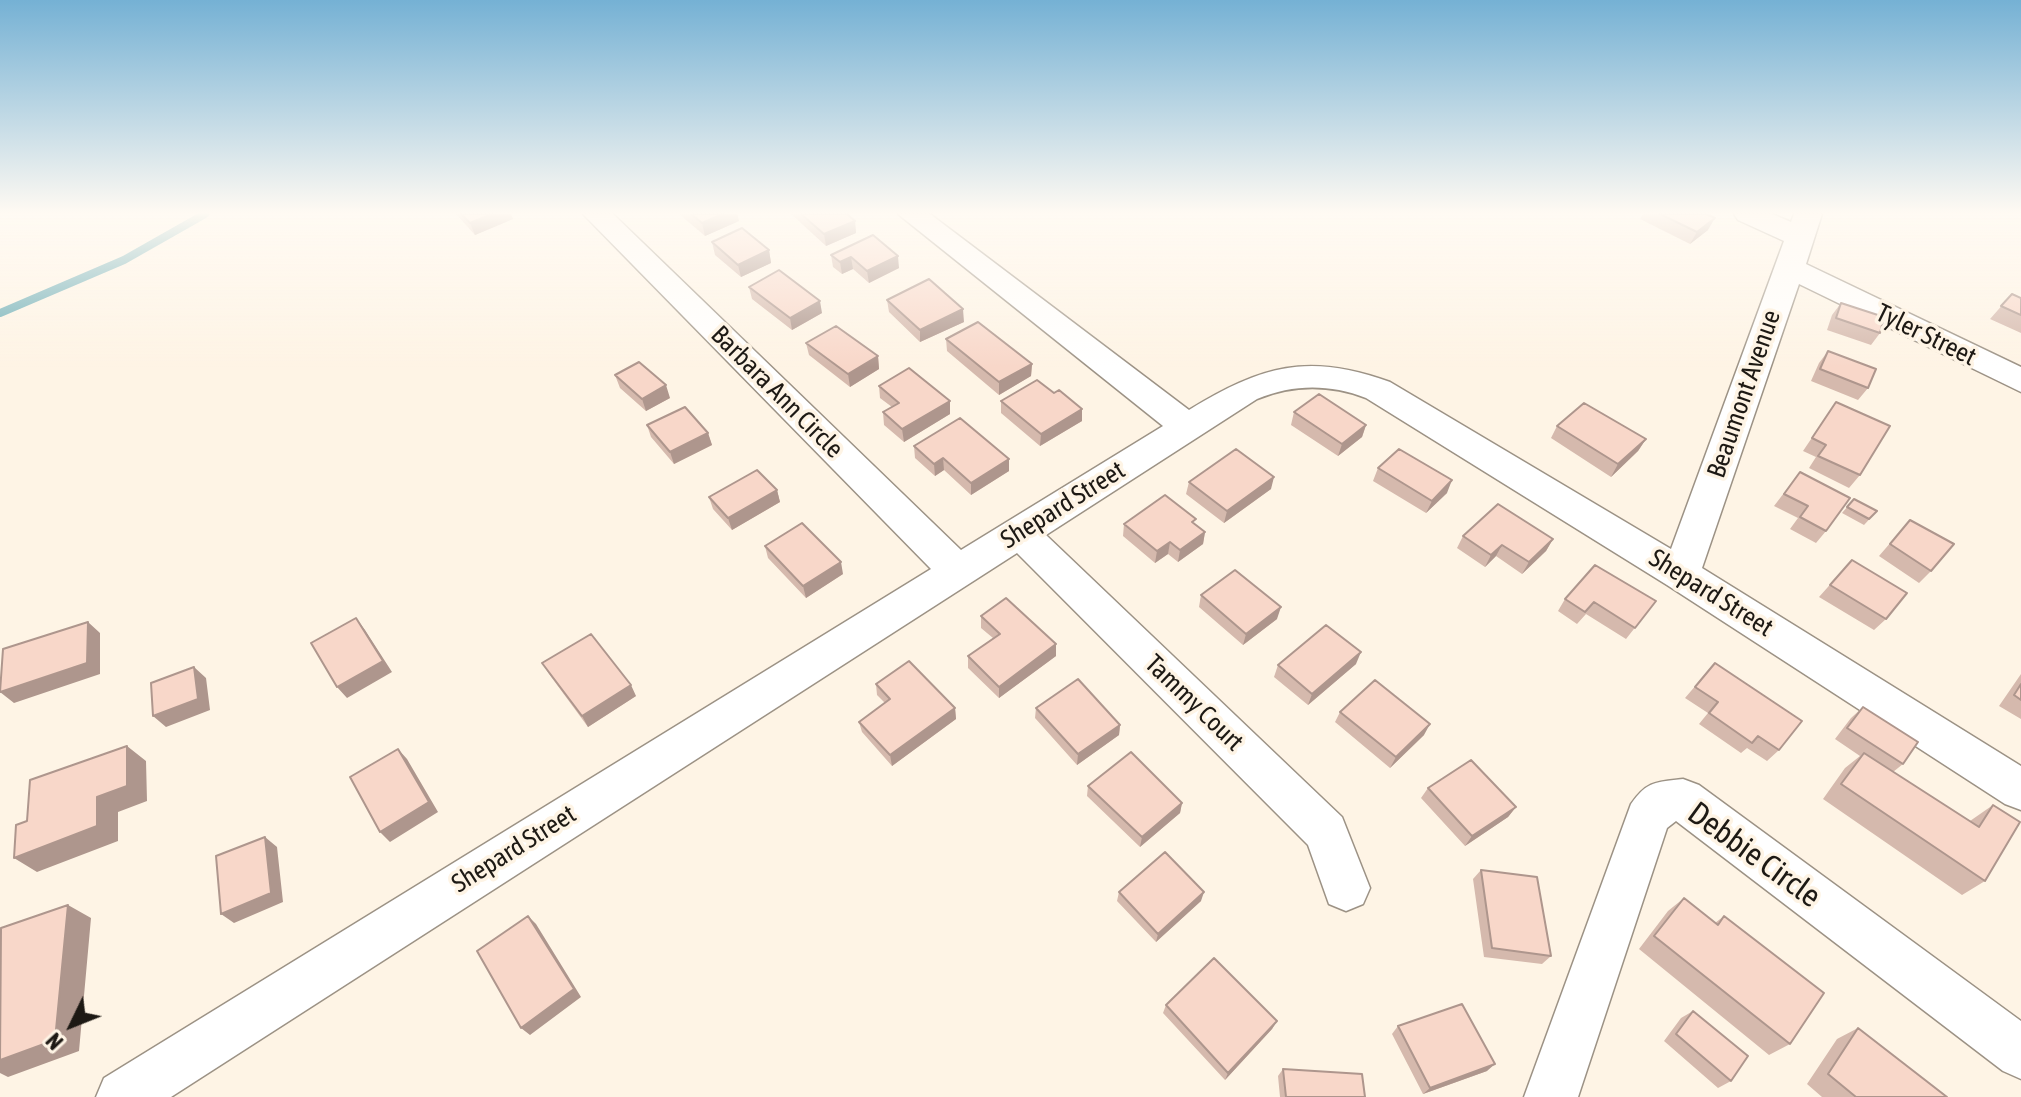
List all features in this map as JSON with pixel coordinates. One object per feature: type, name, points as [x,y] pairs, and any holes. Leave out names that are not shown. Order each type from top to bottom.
[{"type":"street","name":"Barbara Ann Circle","points":[[649,265],[957,570]]},
{"type":"street","points":[[978,265],[1187,427]]},
{"type":"street","name":"Beaumont Avenue","points":[[1681,574],[1789,265]]},
{"type":"street","name":"Tyler Street","points":[[1838,265],[2021,381]]},
{"type":"street","name":"Shepard Street","points":[[123,1097],[957,570],[1272,378],[1327,375],[1351,379],[1454,434],[2021,790]]},
{"type":"street","name":"Tammy Court","points":[[1020,533],[1326,832],[1346,888]]},
{"type":"street","name":"Debbie Circle","points":[[1551,1097],[1647,819],[1658,802],[1683,800],[2021,1053]]},
{"type":"building","points":[[860,265],[879,265],[867,271]]},
{"type":"building","points":[[779,270],[820,301],[790,318],[749,287]]},
{"type":"building","points":[[929,279],[963,309],[920,330],[887,300]]},
{"type":"building","points":[[2012,294],[2021,298],[2021,315],[2001,306]]},
{"type":"building","points":[[1841,303],[1884,317],[1880,333],[1836,318]]},
{"type":"building","points":[[978,322],[1032,364],[999,382],[946,339]]},
{"type":"building","points":[[836,326],[878,356],[848,374],[806,343]]},
{"type":"building","points":[[1828,351],[1876,369],[1868,388],[1820,369]]},
{"type":"building","points":[[639,362],[666,385],[642,399],[615,375]]},
{"type":"building","points":[[909,368],[950,401],[902,429],[883,412],[899,403],[879,386]]},
{"type":"building","points":[[1037,380],[1054,393],[1059,390],[1082,409],[1041,434],[1001,401]]},
{"type":"building","points":[[1319,394],[1366,425],[1342,444],[1294,412]]},
{"type":"building","points":[[1836,402],[1890,426],[1860,475],[1818,456],[1826,445],[1812,438]]},
{"type":"building","points":[[1584,403],[1646,439],[1618,464],[1557,426]]},
{"type":"building","points":[[685,407],[708,433],[670,452],[647,425]]},
{"type":"building","points":[[960,418],[1009,459],[971,483],[943,458],[934,464],[914,446]]},
{"type":"building","points":[[1236,449],[1274,477],[1227,511],[1189,482]]},
{"type":"building","points":[[1399,449],[1452,480],[1432,501],[1378,468]]},
{"type":"building","points":[[757,470],[777,490],[728,518],[709,497]]},
{"type":"building","points":[[1800,472],[1850,498],[1826,531],[1800,517],[1808,506],[1784,494]]},
{"type":"building","points":[[1165,495],[1196,519],[1192,522],[1205,532],[1180,550],[1170,542],[1157,551],[1124,524]]},
{"type":"building","points":[[1854,499],[1877,511],[1869,519],[1847,507]]},
{"type":"building","points":[[1498,504],[1553,539],[1529,562],[1502,545],[1491,555],[1463,536]]},
{"type":"building","points":[[1910,520],[1954,544],[1931,571],[1890,544]]},
{"type":"building","points":[[802,523],[841,562],[803,586],[765,546]]},
{"type":"building","points":[[1852,560],[1907,593],[1886,619],[1830,585]]},
{"type":"building","points":[[1595,565],[1656,601],[1635,628],[1594,602],[1585,612],[1565,599]]},
{"type":"building","points":[[1235,570],[1281,607],[1246,634],[1201,595]]},
{"type":"building","points":[[1006,598],[1056,644],[999,687],[968,656],[1000,634],[981,616]]},
{"type":"building","points":[[356,618],[383,661],[337,687],[311,643]]},
{"type":"building","points":[[88,622],[87,663],[0,692],[3,649]]},
{"type":"building","points":[[1326,625],[1361,652],[1312,694],[1278,665]]},
{"type":"building","points":[[591,634],[631,685],[582,716],[542,663]]},
{"type":"building","points":[[909,661],[955,708],[890,755],[859,722],[890,699],[876,684]]},
{"type":"building","points":[[1715,663],[1802,721],[1779,750],[1758,736],[1752,743],[1709,713],[1718,702],[1695,687]]},
{"type":"building","points":[[194,667],[198,699],[153,716],[151,683]]},
{"type":"building","points":[[1078,679],[1120,725],[1078,754],[1036,708]]},
{"type":"building","points":[[1375,680],[1430,724],[1396,757],[1340,712]]},
{"type":"building","points":[[2021,684],[2021,700],[2014,695]]},
{"type":"building","points":[[1863,707],[1918,742],[1903,764],[1847,728]]},
{"type":"building","points":[[127,746],[127,786],[97,797],[97,826],[14,858],[16,825],[27,821],[30,780]]},
{"type":"building","points":[[398,749],[429,802],[380,832],[350,777]]},
{"type":"building","points":[[1131,752],[1182,803],[1142,837],[1088,786]]},
{"type":"building","points":[[1864,753],[1979,827],[1993,805],[2020,822],[1985,881],[1841,784]]},
{"type":"building","points":[[1471,760],[1516,807],[1472,836],[1428,788]]},
{"type":"building","points":[[265,837],[271,893],[221,914],[216,856]]},
{"type":"building","points":[[1165,852],[1204,892],[1158,934],[1119,892]]},
{"type":"building","points":[[1481,870],[1537,877],[1551,956],[1492,948]]},
{"type":"building","points":[[1684,898],[1718,925],[1724,916],[1824,993],[1790,1044],[1654,936]]},
{"type":"building","points":[[68,905],[55,1040],[0,1060],[1,928]]},
{"type":"building","points":[[528,916],[574,989],[521,1028],[477,951]]},
{"type":"building","points":[[1214,958],[1277,1021],[1228,1073],[1166,1005]]},
{"type":"building","points":[[1462,1004],[1495,1064],[1430,1088],[1398,1026]]},
{"type":"building","points":[[1693,1011],[1748,1056],[1731,1081],[1676,1034]]},
{"type":"building","points":[[1858,1028],[1947,1097],[1856,1097],[1828,1074]]},
{"type":"building","points":[[1283,1069],[1362,1074],[1365,1097],[1286,1097]]},
{"type":"waterway","points":[[0,313],[112,265]]}]
